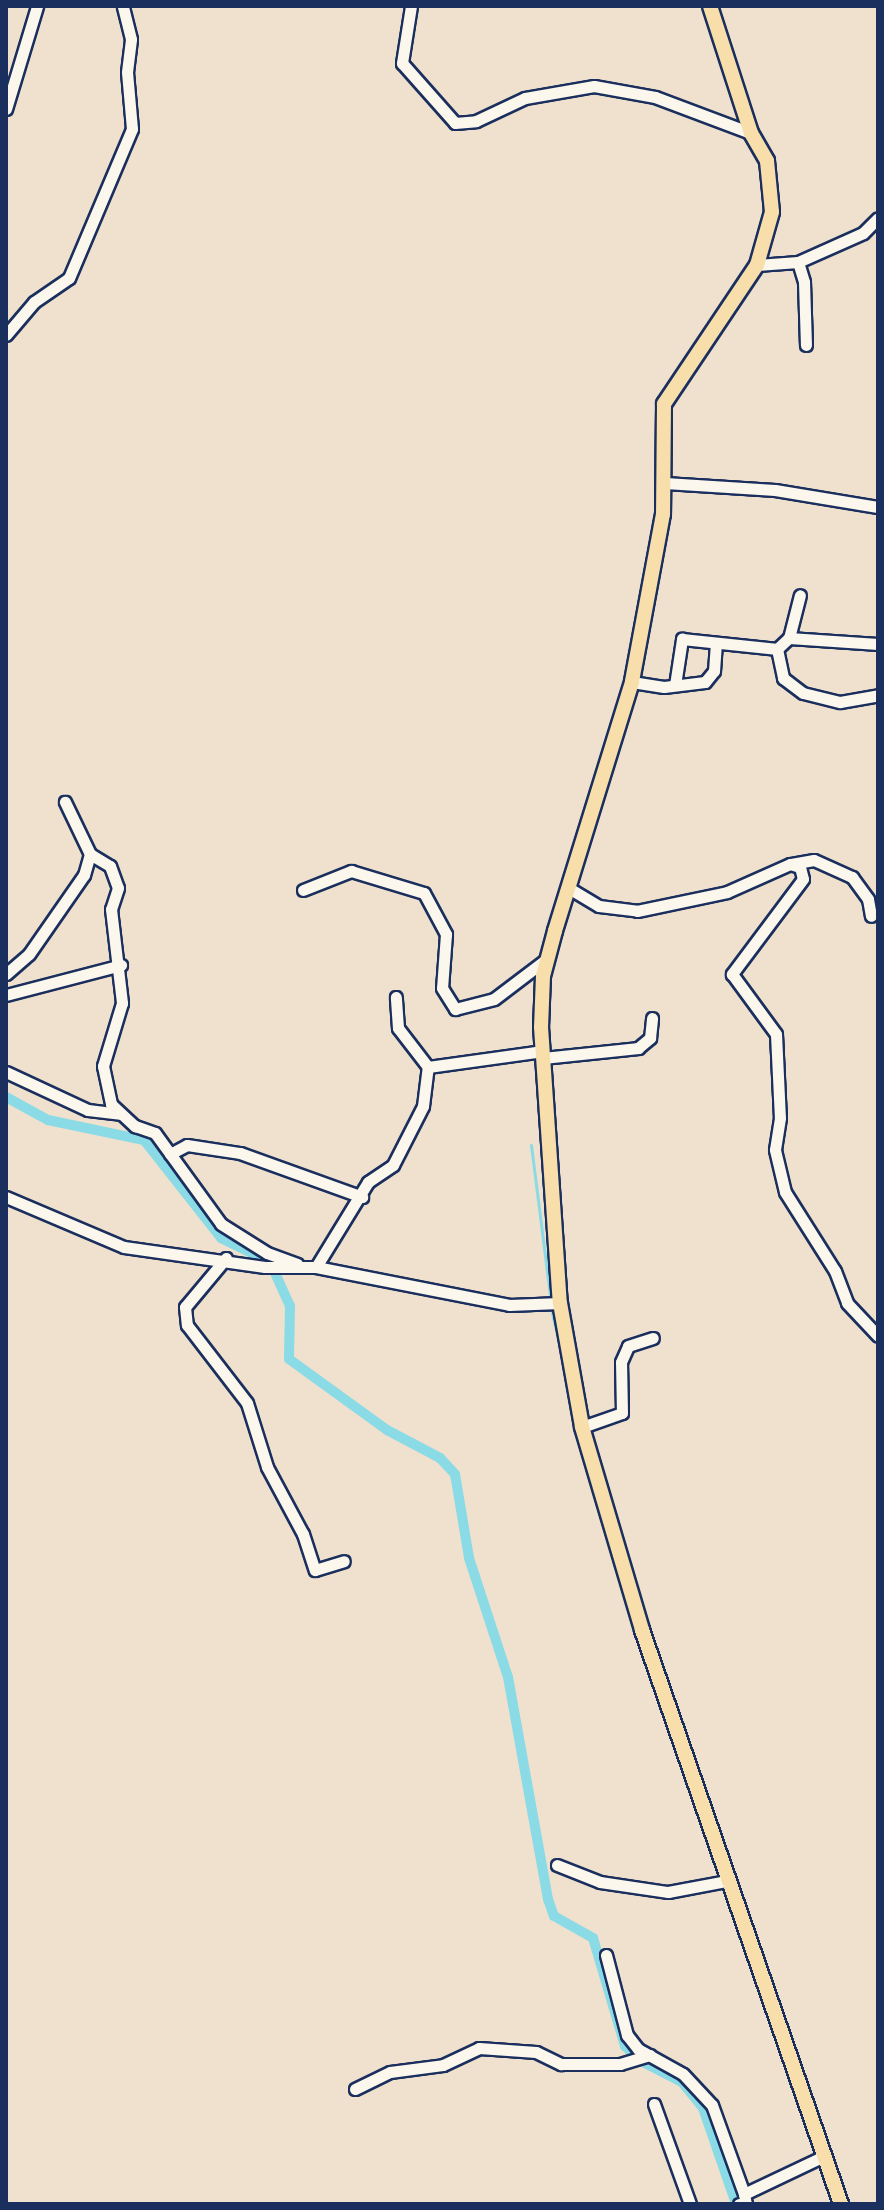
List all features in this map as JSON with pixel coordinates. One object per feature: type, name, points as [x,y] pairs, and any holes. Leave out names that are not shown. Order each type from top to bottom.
[{"type":"main road","points":[[710,6],[751,133],[767,161],[773,191],[769,231],[757,265],[664,404],[660,429],[665,483],[632,682],[567,887],[548,958],[543,1055],[560,1303],[582,1427],[642,1630],[822,2157],[841,2204]]},
{"type":"street","points":[[6,109],[37,6]]},
{"type":"street","points":[[6,335],[34,302],[69,278],[132,129],[127,72],[131,39],[123,6]]},
{"type":"street","points":[[411,6],[402,63],[455,123],[476,121],[525,98],[594,86],[676,103],[751,133]]},
{"type":"street","points":[[757,265],[798,262],[863,233],[878,218]]},
{"type":"street","points":[[798,262],[804,282],[806,345]]},
{"type":"street","points":[[665,483],[775,490],[878,507]]},
{"type":"street","points":[[675,685],[682,639],[716,645],[777,649],[789,638],[800,595]]},
{"type":"street","points":[[789,638],[878,644]]},
{"type":"street","points":[[632,682],[675,685],[711,678],[716,645]]},
{"type":"street","points":[[777,649],[783,678],[803,693],[840,702],[878,695]]},
{"type":"street","points":[[65,802],[90,854],[110,866],[118,888],[111,909],[121,965],[122,1003],[103,1066],[104,1089],[120,1114],[155,1133],[221,1224],[267,1253],[310,1267],[509,1305],[560,1303]]},
{"type":"street","points":[[6,974],[29,954],[52,914],[79,883],[90,854]]},
{"type":"street","points":[[567,887],[599,906],[637,911],[727,892],[790,864],[814,860],[852,877],[868,899],[871,916]]},
{"type":"street","points":[[790,864],[800,867],[803,879],[734,965],[732,974],[776,1034],[780,1118],[775,1150],[785,1192],[835,1271],[847,1303],[878,1336]]},
{"type":"street","points":[[303,890],[351,871],[424,893],[446,934],[442,988],[455,1009],[494,999],[548,958]]},
{"type":"street","points":[[6,995],[121,965]]},
{"type":"street","points":[[310,1267],[362,1197],[368,1182],[393,1165],[423,1106],[428,1067],[398,1028],[396,997]]},
{"type":"street","points":[[428,1067],[638,1048],[650,1038],[652,1018]]},
{"type":"street","points":[[6,1072],[88,1110],[120,1114]]},
{"type":"street","points":[[170,1154],[187,1145],[240,1153],[362,1197]]},
{"type":"street","points":[[6,1212],[11,1199],[124,1247],[226,1258],[265,1267],[310,1267]]},
{"type":"street","points":[[226,1258],[188,1302],[187,1325],[247,1403],[267,1467],[303,1534],[315,1570],[344,1561]]},
{"type":"street","points":[[582,1427],[622,1413],[621,1362],[628,1346],[653,1338]]},
{"type":"street","points":[[557,1865],[600,1882],[668,1892],[727,1881]]},
{"type":"street","points":[[606,1955],[627,2035],[644,2058]]},
{"type":"street","points":[[355,2089],[390,2072],[443,2065],[479,2048],[536,2052],[561,2064],[644,2058],[683,2074],[712,2105],[742,2201],[822,2157]]},
{"type":"street","points":[[654,2104],[690,2204]]},
{"type":"waterway","points":[[6,1097],[48,1120],[144,1140],[221,1238],[270,1262],[290,1306],[289,1359],[387,1430],[440,1458],[455,1474],[469,1558],[508,1677],[548,1899],[554,1916],[593,1938],[625,2046],[641,2061],[682,2082],[703,2108],[736,2204]]},
{"type":"waterway","points":[[531,1145],[550,1295]]},
{"type":"waterway","points":[[552,1313],[564,1364]]},
{"type":"waterway","points":[[594,1492],[619,1577]]},
{"type":"waterway","points":[[741,1937],[816,2157]]}]
